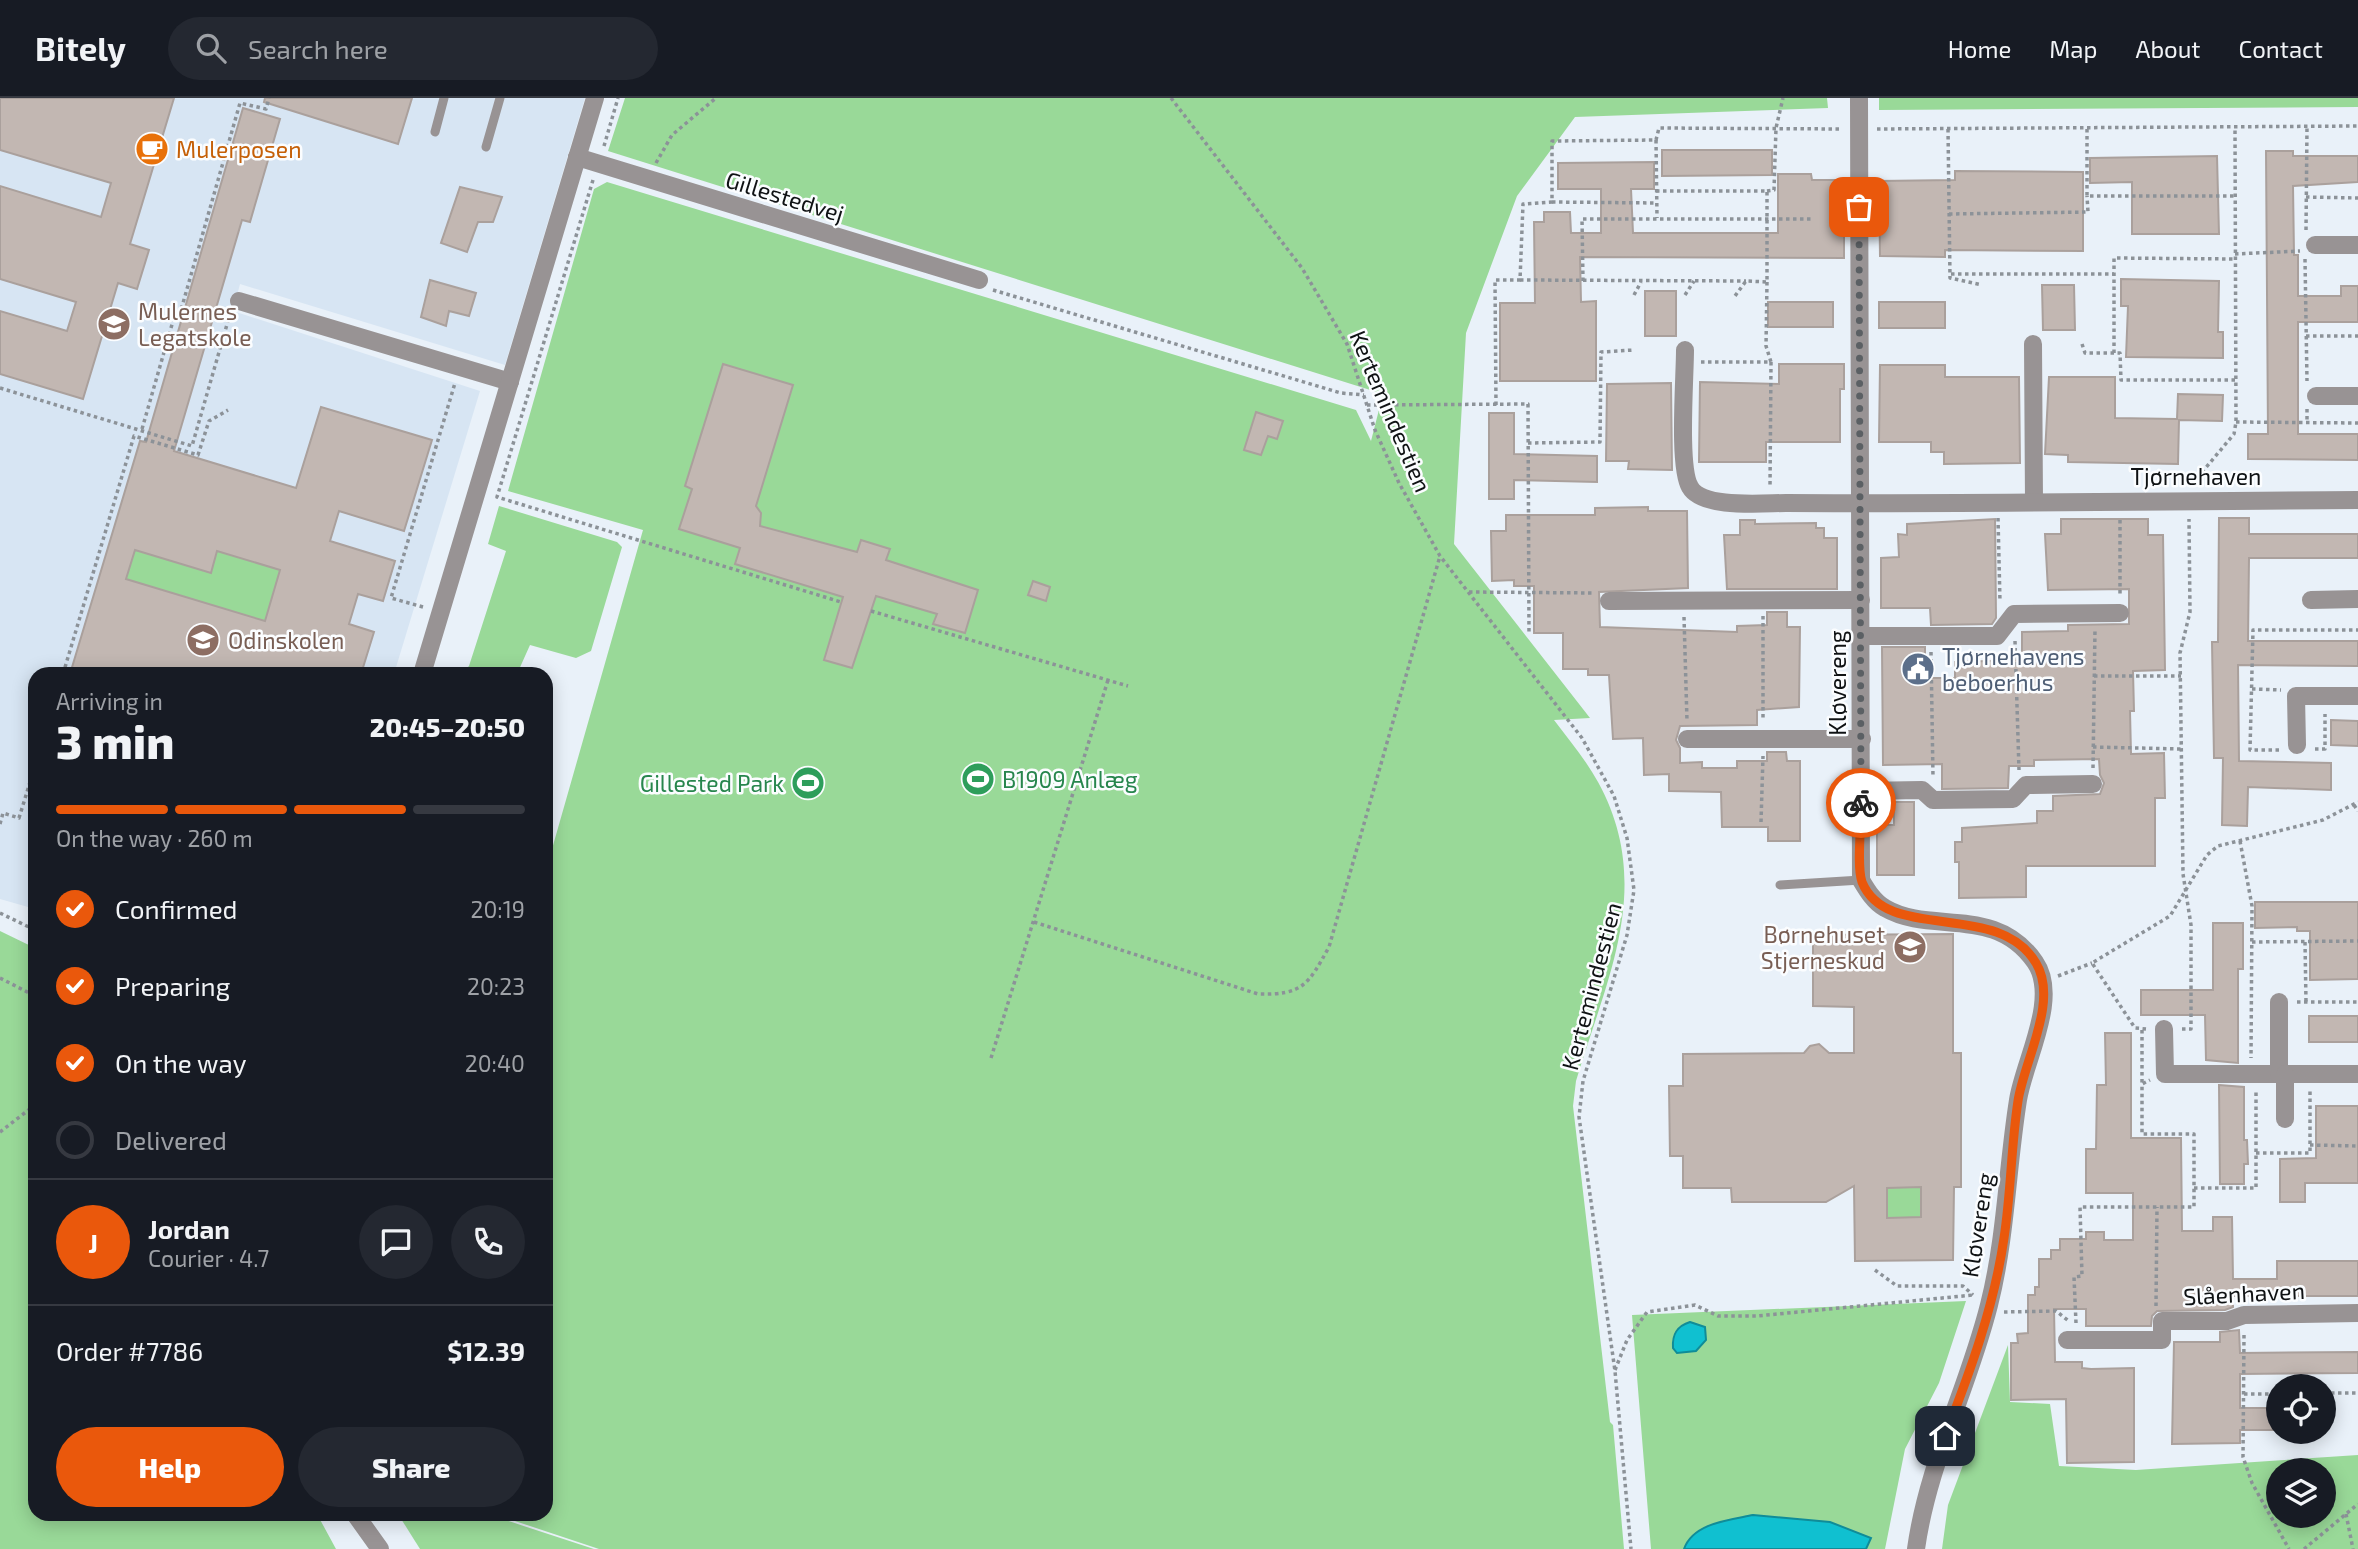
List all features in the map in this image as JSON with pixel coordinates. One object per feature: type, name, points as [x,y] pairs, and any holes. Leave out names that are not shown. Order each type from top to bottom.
[{"type":"street","points":[[424,667],[595,98]]},
{"type":"street","name":"Kløvereng","points":[[1859,98],[1861,880],[1884,908],[1894,912],[1973,924],[2003,934],[2021,945],[2037,964],[2042,981],[2043,1017],[2018,1100],[2004,1239],[1990,1304],[1973,1364],[1922,1503],[1916,1549]]},
{"type":"street","name":"Gillestedvej","points":[[577,157],[985,285]]},
{"type":"street","points":[[2310,248],[2358,244]]},
{"type":"street","points":[[239,301],[510,382]]},
{"type":"street","points":[[2033,344],[2034,502]]},
{"type":"street","name":"Tjørnehaven","points":[[1685,356],[1684,464],[1690,488],[1704,499],[1770,503],[2358,500]]},
{"type":"street","points":[[2310,392],[2358,396]]},
{"type":"street","points":[[2311,600],[2358,599]]},
{"type":"street","points":[[1609,601],[1861,600]]},
{"type":"street","points":[[1861,636],[1997,636],[2014,614],[2120,612]]},
{"type":"street","points":[[2297,745],[2297,696],[2358,696]]},
{"type":"street","points":[[1687,739],[1861,739]]},
{"type":"street","points":[[1861,791],[1922,790],[1933,800],[2012,799],[2026,785],[2093,784]]},
{"type":"street","points":[[2279,1002],[2285,1119]]},
{"type":"street","points":[[2164,1029],[2165,1074],[2358,1074]]},
{"type":"street","name":"Slåenhaven","points":[[2067,1340],[2162,1340],[2162,1321],[2227,1321],[2244,1315],[2358,1312]]},
{"type":"street","points":[[360,1521],[380,1549]]},
{"type":"lane","points":[[435,132],[444,98]]},
{"type":"lane","points":[[486,147],[500,98]]},
{"type":"lane","points":[[1780,885],[1861,880]]},
{"type":"path","points":[[142,429],[175,314],[180,317],[240,103],[266,109],[270,98]]},
{"type":"path","points":[[618,98],[498,497],[841,602]]},
{"type":"path","points":[[645,179],[672,135],[716,98]]},
{"type":"path","name":"Kertemindestien","points":[[1171,98],[1303,268],[1347,344],[1367,405],[1399,483],[1440,556],[1581,738],[1614,796],[1627,838],[1634,890],[1627,935],[1583,1081],[1579,1117],[1615,1371],[1631,1549]]},
{"type":"path","points":[[1656,191],[1774,190],[1776,128],[1783,98]]},
{"type":"path","points":[[1657,218],[1656,139],[1659,128],[2087,129],[2358,126]]},
{"type":"path","points":[[2306,127],[2306,197],[2310,248],[2306,336],[2310,392],[2307,423]]},
{"type":"path","points":[[1948,129],[1950,278],[1982,285]]},
{"type":"path","points":[[1950,214],[2088,212],[2087,129]]},
{"type":"path","points":[[1552,202],[1552,141],[1656,139]]},
{"type":"path","points":[[1767,191],[1766,346],[1771,362],[1770,503]]},
{"type":"path","points":[[2087,196],[2235,196]]},
{"type":"path","points":[[2306,197],[2358,198]]},
{"type":"path","points":[[1520,280],[1522,204],[1657,204]]},
{"type":"path","points":[[1583,281],[1582,219],[1811,219]]},
{"type":"path","points":[[2114,353],[2114,258],[2235,256],[2310,248]]},
{"type":"path","points":[[1951,274],[2114,274]]},
{"type":"path","points":[[1496,405],[1495,280],[1767,282]]},
{"type":"path","points":[[1634,295],[1642,281]]},
{"type":"path","points":[[1685,295],[1694,281]]},
{"type":"path","points":[[1735,296],[1746,281]]},
{"type":"path","points":[[985,285],[1341,393],[1364,395]]},
{"type":"path","points":[[0,387],[192,446],[231,311],[239,301]]},
{"type":"path","points":[[2306,336],[2358,337]]},
{"type":"path","points":[[2082,344],[2085,353],[2120,353],[2121,380],[2236,380]]},
{"type":"path","points":[[1528,443],[1600,442],[1601,352],[1634,350]]},
{"type":"path","points":[[1685,356],[1771,362]]},
{"type":"path","points":[[438,613],[391,598],[459,367]]},
{"type":"path","points":[[1367,405],[1528,404],[1529,632]]},
{"type":"path","points":[[65,667],[134,436],[198,455],[209,421],[228,410]]},
{"type":"path","points":[[2236,422],[2358,423]]},
{"type":"path","points":[[1997,502],[2001,631]]},
{"type":"path","points":[[2120,502],[2120,612]]},
{"type":"path","points":[[1034,922],[1258,994],[1286,995],[1304,986],[1329,947],[1440,556]]},
{"type":"path","points":[[1468,592],[1605,594],[1609,601]]},
{"type":"path","points":[[1761,822],[1763,600]]},
{"type":"path","points":[[1683,601],[1687,739]]},
{"type":"path","points":[[871,611],[1128,686]]},
{"type":"path","points":[[2093,784],[2095,613]]},
{"type":"path","points":[[2014,614],[2019,792]]},
{"type":"path","points":[[1931,636],[1933,800]]},
{"type":"path","points":[[2094,676],[2181,676]]},
{"type":"path","points":[[991,1058],[1108,680]]},
{"type":"path","points":[[2252,689],[2284,690],[2297,696]]},
{"type":"path","points":[[2093,747],[2182,749]]},
{"type":"path","points":[[0,824],[3,813],[19,818],[28,789]]},
{"type":"path","points":[[2042,981],[2092,963],[2171,916],[2207,855],[2218,846],[2323,820],[2356,803],[2358,811]]},
{"type":"path","points":[[2194,1188],[2256,1188],[2252,906],[2240,841]]},
{"type":"path","points":[[2164,1029],[2191,1029],[2192,925],[2186,888]]},
{"type":"path","points":[[0,913],[28,927]]},
{"type":"path","points":[[2251,942],[2358,941]]},
{"type":"path","points":[[2305,942],[2306,1002]]},
{"type":"path","points":[[2092,963],[2135,1028]]},
{"type":"path","points":[[0,978],[28,992]]},
{"type":"path","points":[[2279,1002],[2358,1002]]},
{"type":"path","points":[[1875,1270],[1897,1286],[1963,1286],[1973,1295],[2004,1312],[2056,1311],[2076,1327],[2074,1277],[2082,1276],[2080,1208],[2194,1207],[2194,1134],[2142,1134],[2142,1029]]},
{"type":"path","points":[[2142,1084],[2165,1074]]},
{"type":"path","points":[[0,1132],[28,1110]]},
{"type":"path","points":[[0,1123],[10,1123]]},
{"type":"path","points":[[2310,1146],[2358,1146]]},
{"type":"path","points":[[2157,1207],[2157,1315],[2162,1321]]},
{"type":"path","points":[[1615,1371],[1627,1340],[1647,1312],[1695,1305],[1718,1316],[1757,1316],[1973,1295]]},
{"type":"path","points":[[2244,1315],[2243,1457],[2252,1483],[2289,1549]]},
{"type":"path","points":[[2336,1393],[2358,1393]]},
{"type":"path","points":[[2244,1394],[2266,1394]]},
{"type":"path","points":[[2304,1549],[2358,1504]]},
{"type":"path","points":[[2346,1514],[2353,1549]]},
{"type":"shaded area","points":[[0,98],[585,98],[505,365],[240,284],[233,311],[480,391],[396,667],[28,667],[28,907],[0,899]]},
{"type":"green space","name":"B1909 Anlæg","points":[[625,98],[1827,98],[1828,108],[1575,117],[1517,196],[1466,333],[1454,544],[1590,718],[1554,720],[1598,782],[1615,820],[1623,858],[1624,895],[1620,932],[1612,968],[1576,1081],[1573,1106],[1610,1422],[1613,1425],[1624,1549],[599,1549],[515,1521],[553,1521],[553,845],[643,530],[508,491],[594,189],[607,182],[1356,410],[1371,441],[1383,394],[608,151]]},
{"type":"green space","points":[[1879,98],[2358,98],[2358,107],[1879,110]]},
{"type":"green space","points":[[499,506],[617,542],[622,547],[591,651],[576,658],[530,645],[520,667],[468,667],[506,551],[488,544]]},
{"type":"green space","points":[[135,550],[210,573],[217,551],[280,570],[265,621],[126,579]]},
{"type":"green space","points":[[0,931],[28,945],[28,1521],[321,1521],[336,1549],[0,1549]]},
{"type":"green space","points":[[1921,1187],[1921,1217],[1887,1218],[1887,1188]]},
{"type":"green space","points":[[1966,1301],[1939,1383],[1905,1449],[1885,1549],[1651,1549],[1632,1315]]},
{"type":"green space","points":[[2008,1345],[2010,1402],[2050,1404],[2059,1466],[2136,1470],[2266,1461],[2266,1528],[2336,1528],[2336,1458],[2314,1458],[2358,1455],[2358,1549],[1942,1549],[1948,1505]]},
{"type":"green space","points":[[402,1521],[508,1521],[594,1549],[420,1549]]},
{"type":"water","points":[[1690,1322],[1705,1327],[1706,1340],[1696,1351],[1677,1353],[1673,1348],[1673,1339],[1679,1328]]},
{"type":"water","points":[[1753,1515],[1830,1522],[1871,1538],[1866,1549],[1684,1549],[1695,1533],[1703,1528]]},
{"type":"building","name":"Mulernes Legatskole","points":[[0,98],[174,98],[130,244],[149,250],[137,289],[118,283],[83,399],[0,374],[0,311],[67,331],[76,302],[0,279],[0,186],[101,217],[111,183],[0,150]]},
{"type":"building","points":[[265,98],[412,98],[398,144],[264,102]]},
{"type":"building","points":[[243,108],[280,119],[250,222],[242,220],[174,451],[296,488],[321,407],[432,440],[404,531],[339,511],[330,541],[395,561],[383,601],[358,594],[349,624],[374,632],[363,667],[72,667],[140,441],[146,442]],"holes":[[[135,550],[211,573],[217,551],[280,570],[265,621],[126,579]]]},
{"type":"building","points":[[1662,150],[1772,150],[1772,175],[1662,176]]},
{"type":"building","points":[[2266,151],[2293,151],[2293,156],[2358,156],[2358,182],[2293,186],[2294,255],[2298,255],[2298,296],[2341,296],[2341,286],[2358,286],[2358,322],[2298,322],[2298,434],[2358,434],[2358,460],[2248,459],[2248,434],[2268,434]]},
{"type":"building","points":[[2217,156],[2219,234],[2132,234],[2132,182],[2090,183],[2090,158]]},
{"type":"building","points":[[1654,162],[1654,189],[1631,189],[1633,233],[1778,233],[1778,174],[1811,174],[1812,180],[1844,180],[1844,258],[1580,257],[1581,302],[1596,301],[1596,381],[1500,381],[1500,303],[1535,303],[1534,222],[1544,222],[1544,212],[1570,212],[1571,233],[1601,233],[1601,189],[1558,189],[1558,163]]},
{"type":"building","points":[[1955,171],[2083,172],[2083,251],[1945,250],[1945,257],[1880,256],[1879,181],[1955,180]]},
{"type":"building","points":[[460,187],[502,197],[493,222],[478,222],[467,252],[441,243]]},
{"type":"building","points":[[2121,279],[2219,281],[2218,332],[2223,332],[2223,358],[2126,357],[2128,306],[2121,306]]},
{"type":"building","points":[[430,280],[476,293],[469,316],[449,311],[446,326],[421,317]]},
{"type":"building","points":[[2042,285],[2074,285],[2075,330],[2043,330]]},
{"type":"building","points":[[1645,291],[1676,291],[1676,336],[1645,336]]},
{"type":"building","points":[[1768,302],[1833,302],[1833,327],[1768,327]]},
{"type":"building","points":[[1879,302],[1945,302],[1945,328],[1879,328]]},
{"type":"building","points":[[723,364],[793,385],[756,506],[761,513],[760,526],[857,552],[861,540],[890,549],[886,560],[978,590],[965,633],[933,624],[937,614],[876,596],[852,668],[824,660],[843,597],[735,564],[740,548],[679,529],[692,489],[685,486]]},
{"type":"building","points":[[1779,364],[1844,364],[1844,389],[1840,389],[1840,442],[1766,442],[1766,462],[1699,462],[1700,382],[1779,384]]},
{"type":"building","points":[[1880,365],[1945,365],[1945,377],[2019,377],[2020,463],[1944,464],[1944,452],[1931,452],[1931,442],[1879,442]]},
{"type":"building","points":[[2049,377],[2115,377],[2115,418],[2177,419],[2178,394],[2223,395],[2222,421],[2179,420],[2178,464],[2068,462],[2068,455],[2045,454]]},
{"type":"building","points":[[1671,383],[1672,470],[1628,469],[1629,461],[1606,461],[1607,384]]},
{"type":"building","points":[[1256,412],[1283,421],[1277,439],[1268,436],[1261,455],[1244,450]]},
{"type":"building","points":[[1489,413],[1514,413],[1514,454],[1597,456],[1597,482],[1514,480],[1514,499],[1489,499]]},
{"type":"building","points":[[1648,507],[1648,511],[1687,511],[1688,588],[1599,592],[1600,627],[1737,632],[1737,626],[1767,625],[1767,612],[1787,612],[1787,627],[1800,627],[1799,707],[1757,710],[1757,725],[1680,726],[1676,740],[1680,748],[1680,763],[1702,762],[1702,768],[1737,768],[1737,761],[1767,761],[1767,752],[1786,752],[1787,761],[1800,761],[1800,841],[1768,841],[1768,827],[1722,827],[1721,792],[1669,791],[1669,774],[1644,775],[1643,738],[1613,739],[1609,675],[1588,675],[1588,669],[1563,669],[1563,633],[1534,633],[1534,586],[1514,586],[1514,580],[1492,581],[1491,531],[1506,531],[1506,515],[1595,515],[1595,508]]},
{"type":"building","points":[[2219,518],[2249,518],[2249,534],[2358,534],[2358,558],[2249,558],[2248,641],[2358,641],[2358,666],[2238,665],[2239,761],[2331,763],[2331,790],[2248,787],[2247,826],[2222,825],[2223,758],[2214,758],[2212,642],[2218,642]]},
{"type":"building","points":[[1995,519],[1996,618],[1992,624],[1931,625],[1930,608],[1881,608],[1881,558],[1899,557],[1898,534],[1907,535],[1907,524]]},
{"type":"building","points":[[2061,519],[2148,519],[2148,535],[2163,535],[2165,670],[2133,671],[2134,711],[2130,711],[2131,754],[2164,753],[2165,798],[2155,798],[2155,866],[2026,866],[2026,897],[1959,898],[1959,862],[1955,862],[1955,842],[1962,842],[1962,828],[2037,823],[2037,811],[2053,811],[2053,796],[2100,794],[2104,783],[2100,775],[2099,759],[2034,760],[2034,766],[2009,766],[2008,788],[1942,789],[1942,764],[1883,765],[1882,647],[1925,647],[1925,678],[1955,678],[1955,662],[2022,660],[2022,632],[2068,631],[2068,625],[2129,624],[2129,589],[2048,590],[2045,534],[2061,534]]},
{"type":"building","points":[[1740,520],[1755,520],[1755,524],[1816,523],[1816,528],[1824,528],[1824,538],[1837,538],[1837,589],[1727,589],[1724,535],[1740,535]]},
{"type":"building","points":[[1033,581],[1050,587],[1046,601],[1028,595]]},
{"type":"building","points":[[2331,720],[2358,721],[2358,746],[2331,745]]},
{"type":"building","points":[[1894,802],[1914,802],[1914,875],[1877,875],[1877,825],[1894,825]]},
{"type":"building","points":[[2255,902],[2358,902],[2358,979],[2310,980],[2310,931],[2297,931],[2297,927],[2255,928]]},
{"type":"building","points":[[2213,923],[2243,923],[2243,969],[2238,969],[2238,1063],[2206,1060],[2205,1015],[2141,1015],[2141,990],[2213,990]]},
{"type":"building","points":[[1953,934],[1953,1053],[1961,1053],[1961,1187],[1954,1187],[1953,1260],[1855,1261],[1854,1186],[1826,1202],[1732,1202],[1731,1188],[1683,1188],[1683,1156],[1670,1156],[1669,1086],[1683,1086],[1683,1054],[1804,1053],[1810,1046],[1819,1044],[1829,1053],[1854,1053],[1854,1007],[1813,1006],[1813,935]],"holes":[[[1921,1187],[1921,1217],[1887,1218],[1887,1188]]]},
{"type":"building","points":[[2309,1016],[2358,1016],[2358,1042],[2309,1042]]},
{"type":"building","points":[[2105,1033],[2131,1033],[2131,1138],[2181,1138],[2182,1231],[2213,1231],[2213,1217],[2232,1217],[2233,1279],[2277,1279],[2277,1261],[2358,1261],[2358,1296],[2233,1296],[2233,1307],[2225,1310],[2157,1311],[2152,1316],[2151,1326],[2086,1326],[2086,1309],[2054,1309],[2055,1362],[2082,1362],[2082,1368],[2091,1369],[2134,1368],[2134,1462],[2067,1463],[2066,1399],[2011,1400],[2011,1343],[2018,1343],[2017,1334],[2028,1333],[2028,1295],[2035,1295],[2035,1287],[2039,1287],[2039,1259],[2051,1259],[2051,1250],[2060,1250],[2060,1239],[2086,1239],[2086,1232],[2104,1232],[2104,1240],[2133,1240],[2133,1193],[2086,1193],[2086,1149],[2096,1149],[2097,1085],[2106,1085]]},
{"type":"building","points":[[2219,1085],[2244,1087],[2244,1140],[2247,1140],[2248,1164],[2244,1164],[2244,1184],[2220,1184]]},
{"type":"building","points":[[2316,1106],[2358,1106],[2358,1183],[2305,1183],[2305,1202],[2280,1202],[2280,1159],[2316,1158]]},
{"type":"building","points":[[2239,1330],[2240,1353],[2358,1352],[2358,1373],[2240,1374],[2240,1408],[2266,1408],[2266,1430],[2240,1430],[2240,1443],[2172,1444],[2174,1342],[2220,1342],[2220,1332]]},
{"type":"way so far","points":[[1859,207],[1861,803]]},
{"type":"place","name":"Mulerposen","points":[[152,149]]},
{"type":"place","name":"Mulernes Legatskole","points":[[114,324]]},
{"type":"place","name":"Odinskolen","points":[[203,640]]},
{"type":"place","name":"Tjørnehavens beboerhus","points":[[1918,669]]},
{"type":"place","name":"B1909 Anlæg","points":[[978,779]]},
{"type":"place","name":"Gillested Park","points":[[808,783]]},
{"type":"place","name":"Børnehuset Stjerneskud","points":[[1910,947]]},
{"type":"route","points":[[1861,803],[1861,880],[1868,892],[1884,908],[1905,916],[1973,924],[2003,934],[2021,945],[2037,964],[2042,981],[2043,1017],[2018,1100],[2004,1239],[1973,1364],[1945,1436]]}]
